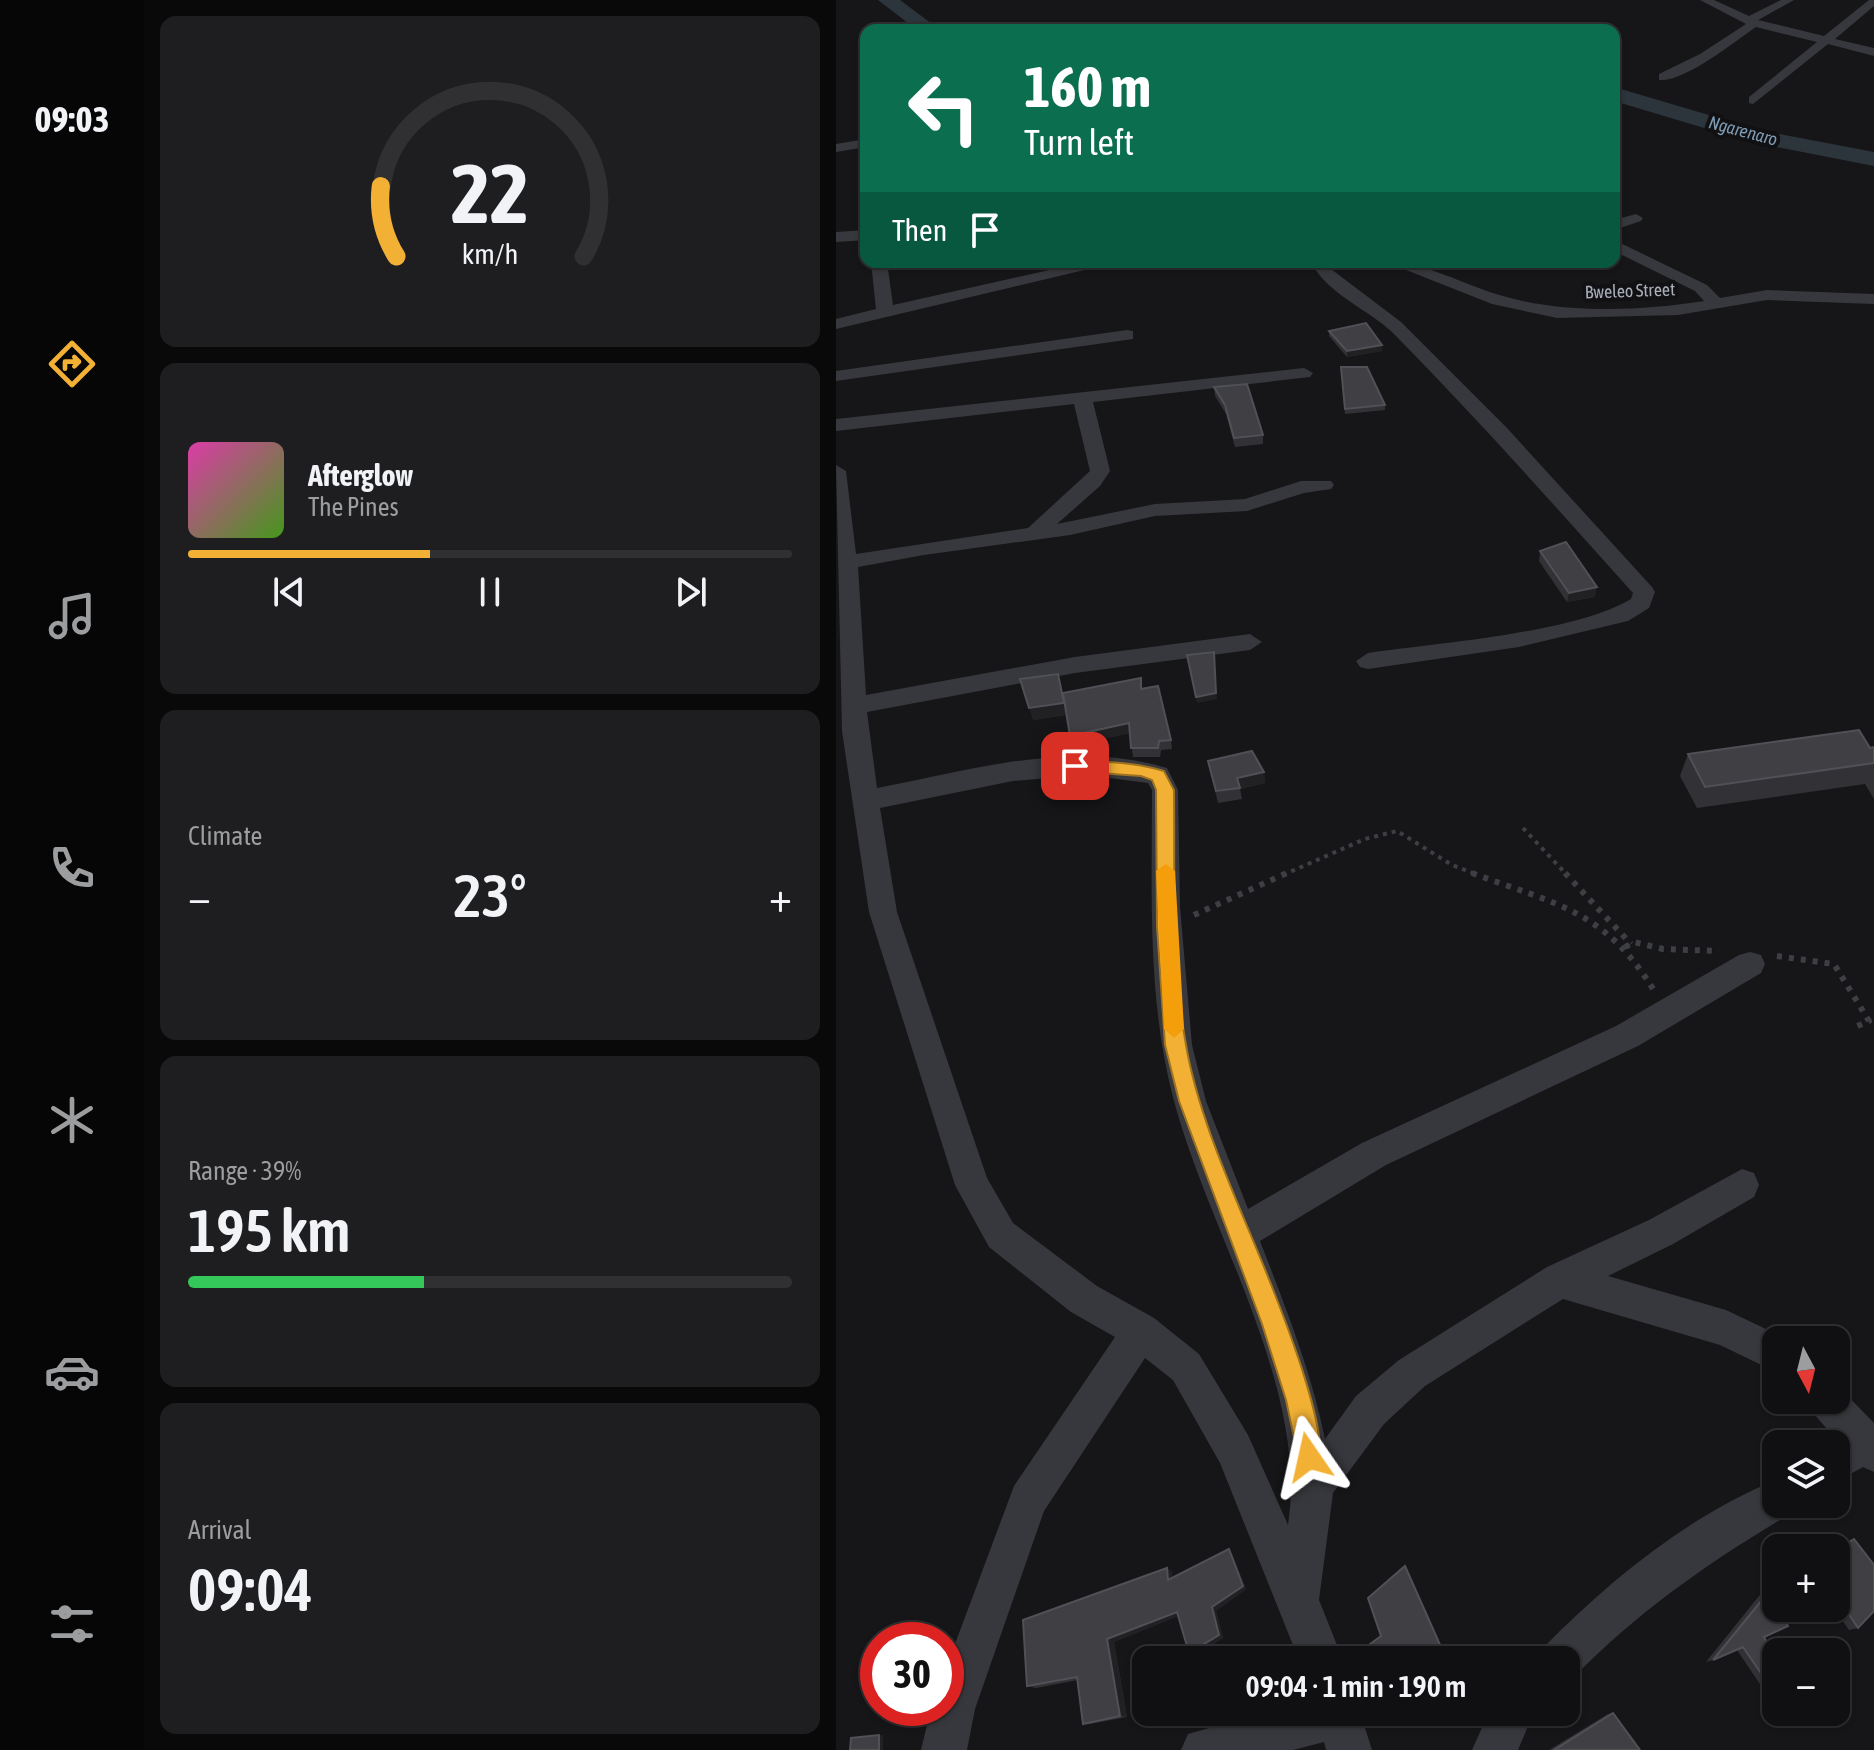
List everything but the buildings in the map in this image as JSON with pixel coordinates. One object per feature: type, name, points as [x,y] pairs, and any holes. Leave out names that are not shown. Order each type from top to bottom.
[{"type":"street","points":[[1705,0],[1751,22],[1873,51]]},
{"type":"street","points":[[1663,77],[1704,57],[1751,22],[1789,0]]},
{"type":"street","points":[[1753,100],[1874,1]]},
{"type":"street","points":[[836,148],[860,144]]},
{"type":"street","points":[[1620,223],[1636,218]]},
{"type":"street","points":[[836,237],[860,235]]},
{"type":"street","points":[[1620,248],[1701,288],[1715,303]]},
{"type":"street","points":[[880,268],[885,311]]},
{"type":"street","points":[[836,324],[1082,268]]},
{"type":"street","points":[[1322,268],[1395,326],[1489,421],[1644,592],[1641,603],[1620,616],[1519,639],[1368,661]]},
{"type":"street","name":"Bweleo Street","points":[[1414,268],[1531,309],[1557,313],[1666,310],[1796,294],[1874,299]]},
{"type":"street","points":[[836,376],[1127,335]]},
{"type":"street","points":[[836,425],[1304,373]]},
{"type":"street","points":[[1035,533],[1093,482],[1100,471],[1082,397]]},
{"type":"street","points":[[836,471],[846,563],[854,706],[868,800],[870,847],[883,912],[972,1185],[1001,1235],[1084,1299],[1141,1331],[1186,1367],[1226,1435],[1261,1508],[1315,1646]]},
{"type":"street","points":[[846,563],[924,548],[1070,529],[1155,510],[1247,505],[1301,487],[1324,485]]},
{"type":"street","points":[[854,706],[1075,665],[1250,642]]},
{"type":"street","points":[[868,800],[1075,766],[1116,767],[1158,775],[1165,790],[1167,926],[1176,1045],[1190,1101],[1242,1232],[1298,1400],[1314,1486],[1298,1602]]},
{"type":"street","points":[[1242,1232],[1374,1154],[1627,1036],[1750,964]]},
{"type":"street","points":[[1314,1486],[1370,1410],[1412,1373],[1560,1280],[1661,1232],[1742,1185]]},
{"type":"street","points":[[1560,1280],[1726,1328],[1762,1346]]},
{"type":"street","points":[[944,1750],[953,1709],[1028,1500],[1141,1331]]},
{"type":"street","points":[[1836,1414],[1858,1453]]},
{"type":"street","points":[[1574,1646],[1606,1612],[1704,1540],[1762,1508]]},
{"type":"street","points":[[1204,1750],[1342,1726]]},
{"type":"street","points":[[1495,1750],[1506,1726]]},
{"type":"path","points":[[1523,828],[1631,944]]},
{"type":"path","points":[[1167,926],[1365,839],[1397,831],[1457,867],[1560,901],[1598,922],[1640,965],[1664,1015]]},
{"type":"waterway","name":"Ngarenaro","points":[[888,0],[922,24]]},
{"type":"waterway","name":"Ngarenaro","points":[[1620,96],[1759,137],[1874,159]]},
{"type":"slow traffic","points":[[1166,871],[1174,1029]]},
{"type":"route","points":[[1075,766],[1141,770],[1158,775],[1165,790],[1167,926],[1176,1045],[1190,1101],[1242,1232],[1274,1324],[1298,1400],[1309,1457]]}]
